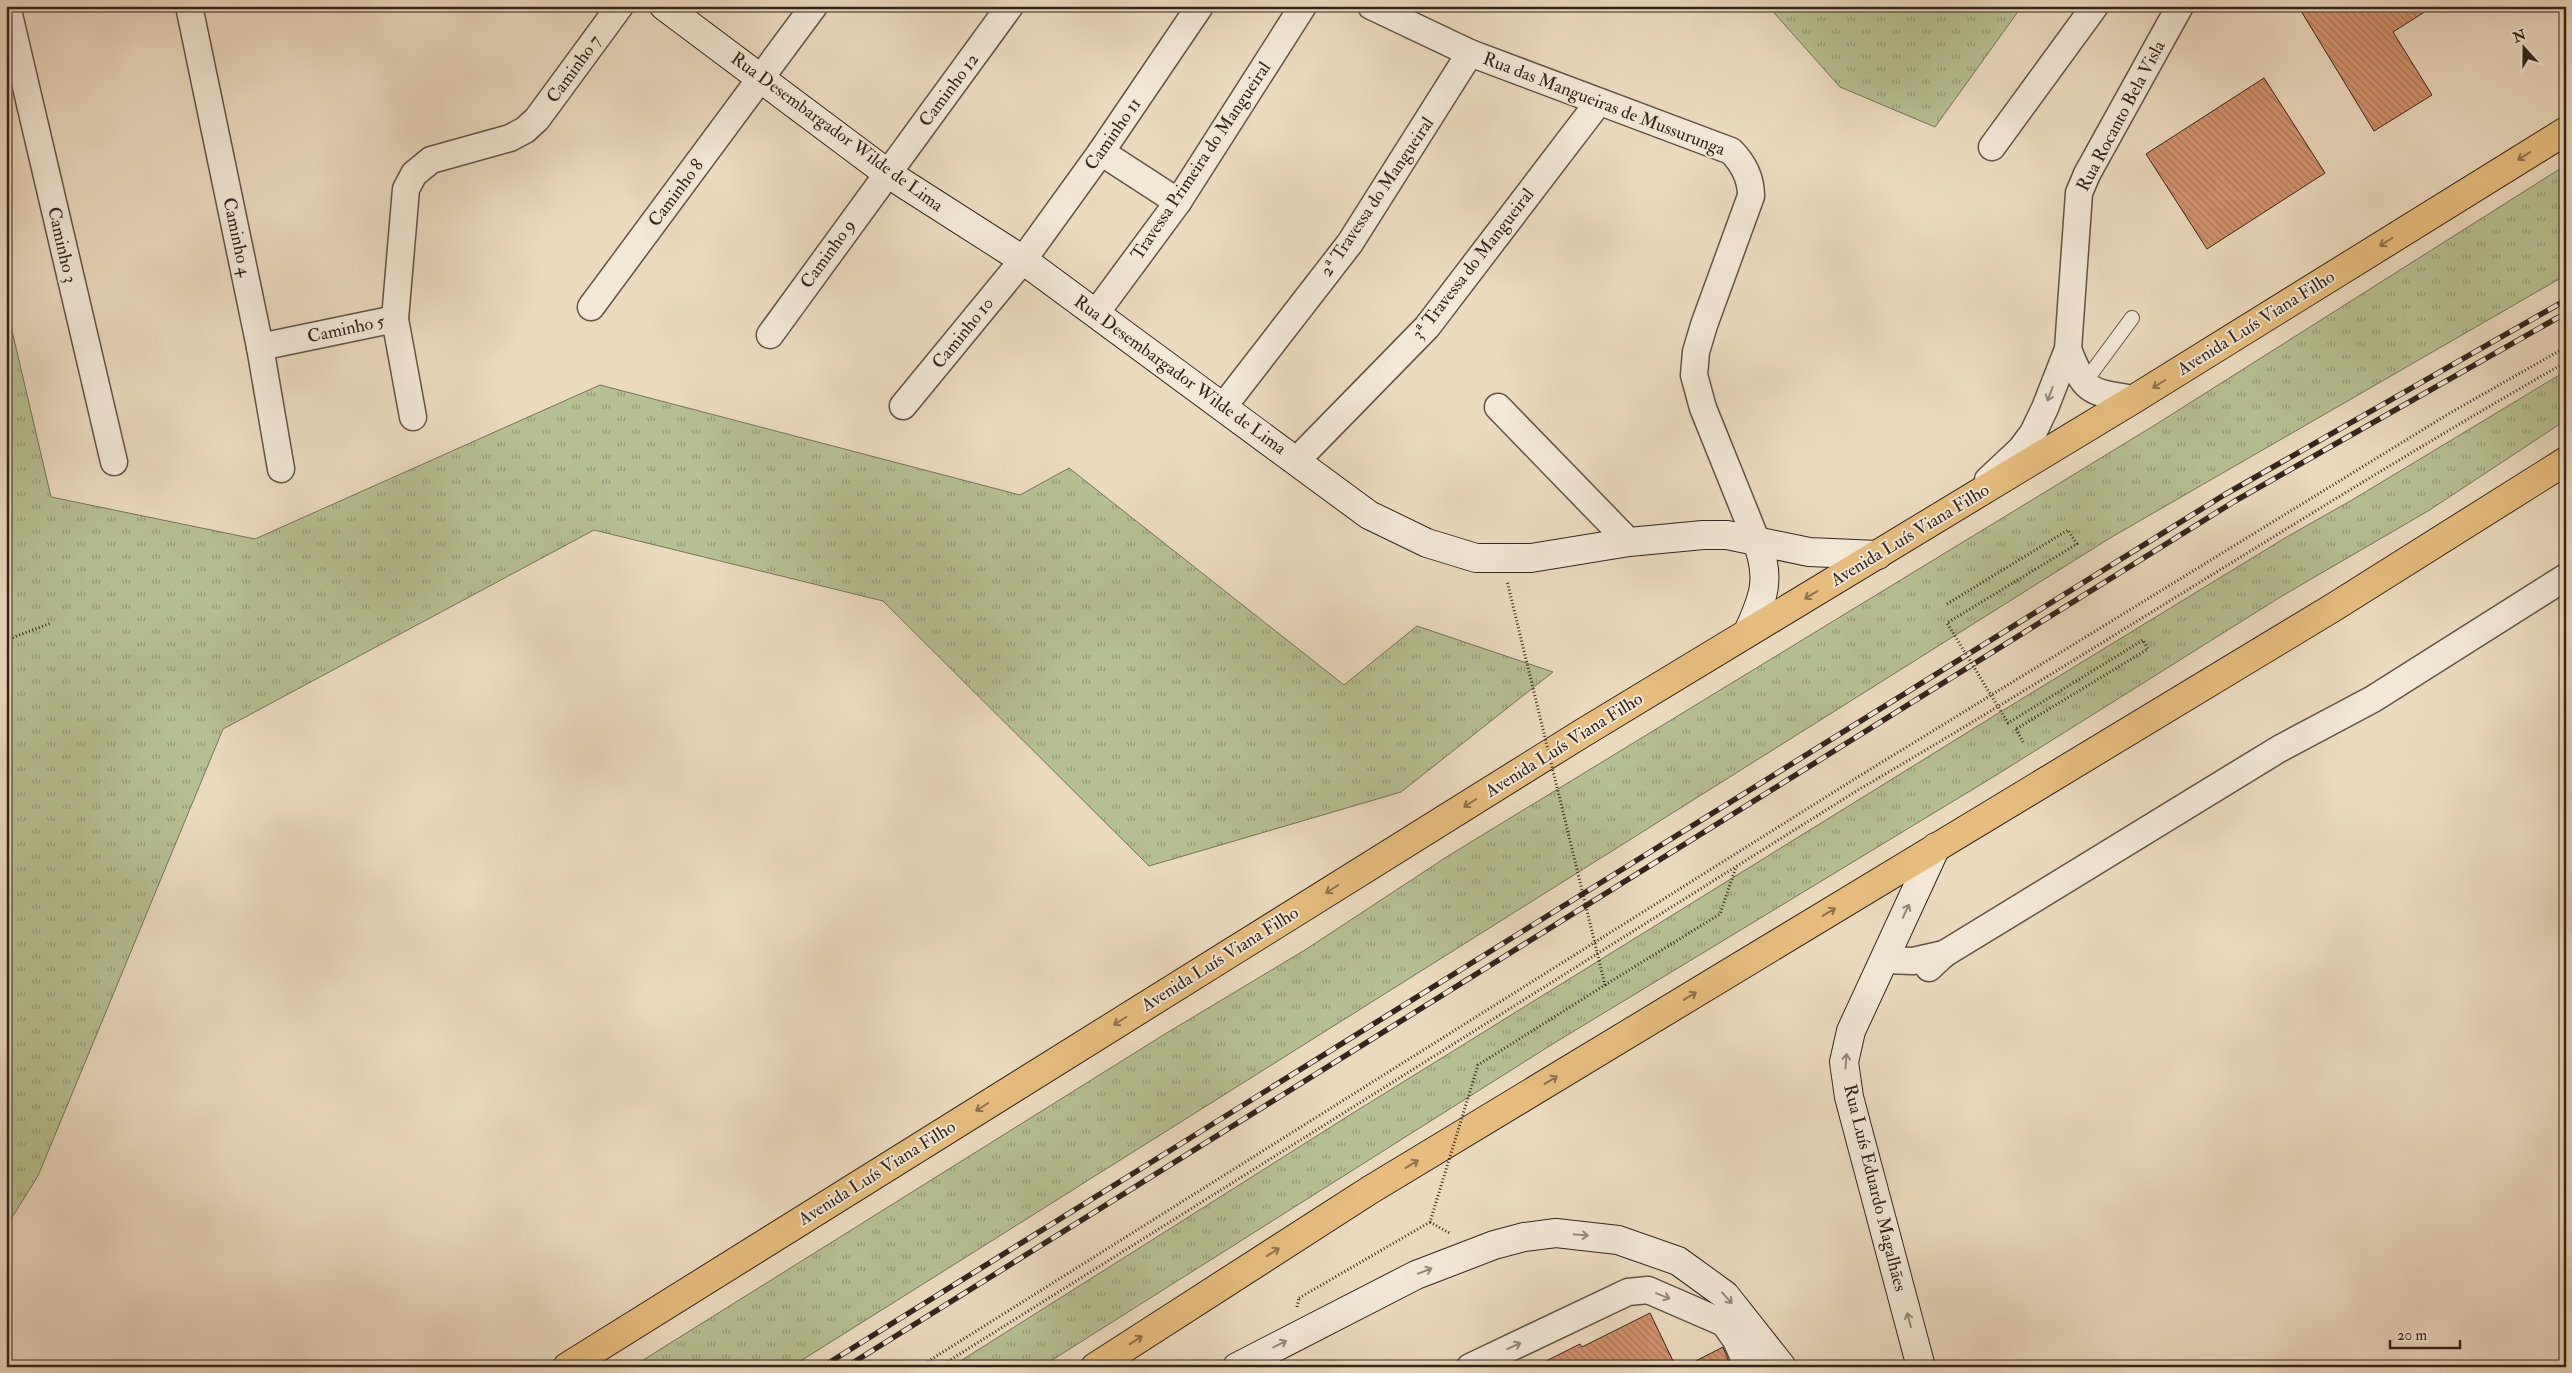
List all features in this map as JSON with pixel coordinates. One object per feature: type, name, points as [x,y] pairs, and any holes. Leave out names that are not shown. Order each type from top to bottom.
[{"type":"highway","name":"Avenida Luís Viana Filho","points":[[567,1367],[1511,777],[2134,399],[2566,131]]},
{"type":"highway","points":[[1095,1367],[1370,1190],[2334,607],[2566,461]]},
{"type":"main road","name":"Rua Desembargador Wilde de Lima","points":[[664,6],[887,173],[1023,260],[1297,460],[1369,515],[1427,543],[1476,558],[1532,558],[1628,542],[1702,535],[1727,535],[1809,552],[1878,555]]},
{"type":"main road","points":[[1748,632],[1761,605],[1766,578],[1764,560],[1757,542]]},
{"type":"main road","name":"Rua Luís Eduardo Magalhães","points":[[1921,1367],[1849,1098],[1844,1062],[1851,1031],[1936,847]]},
{"type":"main road","points":[[1237,1367],[1416,1275],[1494,1245],[1524,1237],[1556,1233],[1618,1240],[1678,1261],[1725,1295],[1782,1367]]},
{"type":"street","name":"Caminho 4","points":[[189,6],[260,347],[281,469]]},
{"type":"street","name":"Caminho 7","points":[[395,319],[406,189],[414,174],[431,160],[510,138],[525,130],[537,119],[620,6]]},
{"type":"street","name":"Caminho 8","points":[[591,307],[762,79],[814,6]]},
{"type":"street","name":"Caminho 12","points":[[887,173],[1010,6]]},
{"type":"street","name":"Caminho 11","points":[[1023,260],[1101,152],[1200,6]]},
{"type":"street","name":"Travessa Primeira do Mangueiral","points":[[1096,313],[1178,202],[1303,6]]},
{"type":"street","name":"Rua das Mangueiras de Mussurunga","points":[[1371,6],[1470,53],[1598,103],[1731,151],[1744,168],[1751,184],[1751,196],[1696,352],[1694,376],[1703,408],[1757,542]]},
{"type":"street","points":[[1992,147],[2095,6]]},
{"type":"street","name":"Rua Rocanto Bela Visla","points":[[1962,504],[2021,449],[2033,433],[2045,408],[2068,349],[2079,193],[2087,174],[2180,6]]},
{"type":"street","name":"Caminho 3","points":[[8,17],[114,462]]},
{"type":"street","name":"2ª Travessa do Mangueiral","points":[[1223,407],[1350,243],[1470,53]]},
{"type":"street","name":"3ª Travessa do Mangueiral","points":[[1297,460],[1433,320],[1598,103]]},
{"type":"street","points":[[1101,152],[1178,202]]},
{"type":"street","name":"Caminho 9","points":[[770,335],[887,173]]},
{"type":"street","name":"Caminho 10","points":[[903,406],[1023,260]]},
{"type":"street","name":"Caminho 5","points":[[260,347],[395,319],[413,417]]},
{"type":"street","name":"Rua Rocanto Bela Visla","points":[[2068,349],[2084,383]]},
{"type":"street","points":[[2084,383],[2094,392],[2134,399]]},
{"type":"street","points":[[1498,407],[1628,542]]},
{"type":"street","points":[[1884,960],[1936,961],[2279,749],[2373,699],[2566,578]]},
{"type":"street","points":[[1470,1367],[1628,1292],[1638,1290],[1648,1290],[1724,1323],[1736,1340],[1748,1367]]},
{"type":"lane","points":[[2084,383],[2132,318]]},
{"type":"path","points":[[918,1367],[1853,780],[2450,413],[2566,347]]},
{"type":"path","points":[[939,1367],[1858,790],[2010,702],[2449,429],[2566,362]]},
{"type":"path","points":[[1947,604],[2068,530],[2077,544],[1947,623],[2008,723],[2143,640],[2148,649],[2016,729],[2024,742]]},
{"type":"path","points":[[1507,581],[1605,985]]},
{"type":"path","points":[[6,640],[51,623]]},
{"type":"path","points":[[1299,1298],[1430,1222],[1478,1065],[1720,914],[1736,867]]},
{"type":"path","points":[[1430,1222],[1447,1230]]},
{"type":"green space","points":[[1768,6],[2022,6],[1935,127],[1840,87]]},
{"type":"green space","points":[[2566,165],[2566,275],[2110,538],[791,1367],[632,1367],[1165,1034],[1305,950],[1448,856],[2155,425]]},
{"type":"green space","points":[[6,305],[51,497],[255,539],[600,385],[1020,495],[1069,468],[1344,685],[1417,626],[1553,672],[1401,792],[1149,866],[883,601],[594,530],[223,729],[38,1176],[6,1227]]},
{"type":"green space","points":[[2566,371],[2566,420],[2428,511],[2282,596],[1998,774],[1551,1045],[1041,1367],[951,1367],[1353,1113],[2002,711],[2285,538],[2352,500]]},
{"type":"building","points":[[2298,6],[2434,6],[2393,32],[2432,95],[2374,131]]},
{"type":"building","points":[[2264,78],[2325,173],[2207,249],[2146,154]]},
{"type":"building","points":[[1650,1313],[1676,1367],[1534,1367],[1580,1344],[1582,1347]]},
{"type":"building","points":[[1723,1347],[1731,1367],[1684,1367]]},
{"type":"railway","points":[[822,1367],[2224,495],[2566,300]]},
{"type":"railway","points":[[846,1367],[2235,501],[2566,313]]}]
